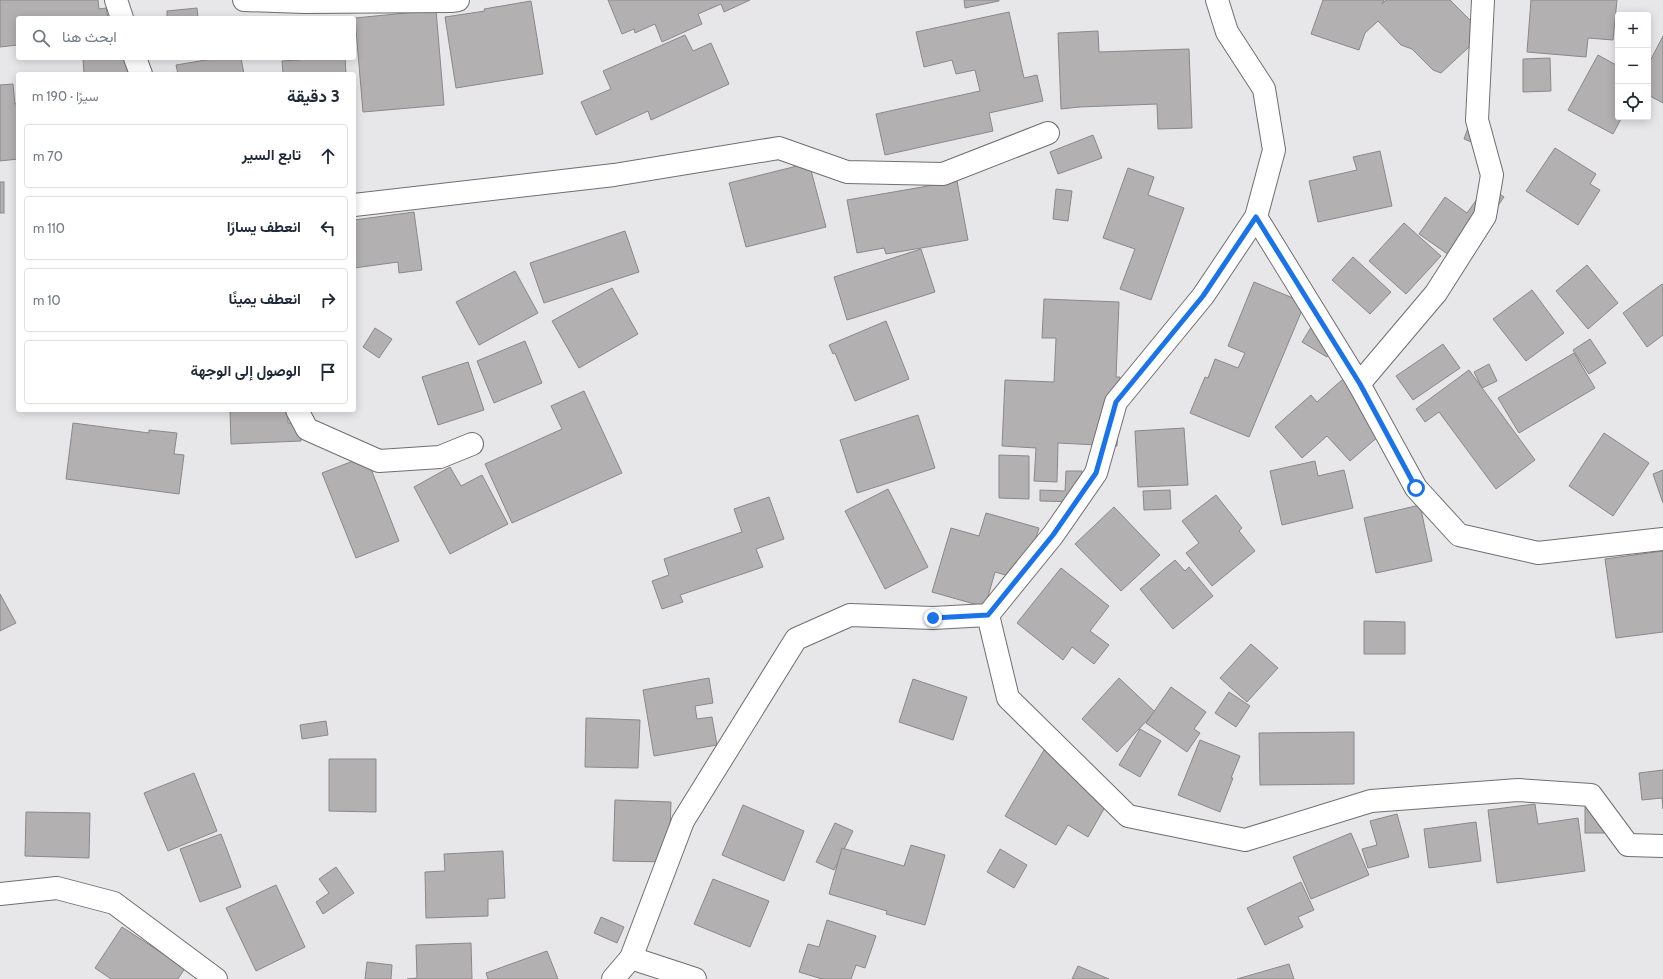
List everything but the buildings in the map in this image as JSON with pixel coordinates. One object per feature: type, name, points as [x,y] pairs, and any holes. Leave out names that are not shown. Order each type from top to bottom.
[{"type":"street","points":[[116,0],[121,16]]},
{"type":"street","points":[[244,0],[304,2],[453,0]]},
{"type":"street","points":[[613,979],[631,958],[683,821],[796,639],[850,615],[933,618],[988,615],[1053,535],[1096,473],[1116,402],[1203,296],[1256,217],[1274,150],[1264,90],[1227,32],[1217,0]]},
{"type":"street","points":[[1360,384],[1436,293],[1486,216],[1492,175],[1477,120],[1483,0]]},
{"type":"street","points":[[136,60],[140,72]]},
{"type":"street","points":[[356,205],[614,175],[779,148],[847,172],[943,174],[1048,133]]},
{"type":"street","points":[[1256,217],[1360,384],[1416,488],[1459,535],[1538,553],[1663,539]]},
{"type":"street","points":[[298,412],[307,429],[379,461],[440,457],[472,444]]},
{"type":"street","points":[[988,615],[1008,698],[1128,816],[1245,840],[1371,801],[1518,790],[1591,795],[1628,845],[1663,846]]},
{"type":"street","points":[[0,894],[57,888],[114,903],[216,979]]},
{"type":"street","points":[[631,958],[694,979]]},
{"type":"route","points":[[933,618],[988,615],[1053,535],[1096,473],[1116,402],[1203,296],[1256,217],[1360,384],[1416,488]]}]
